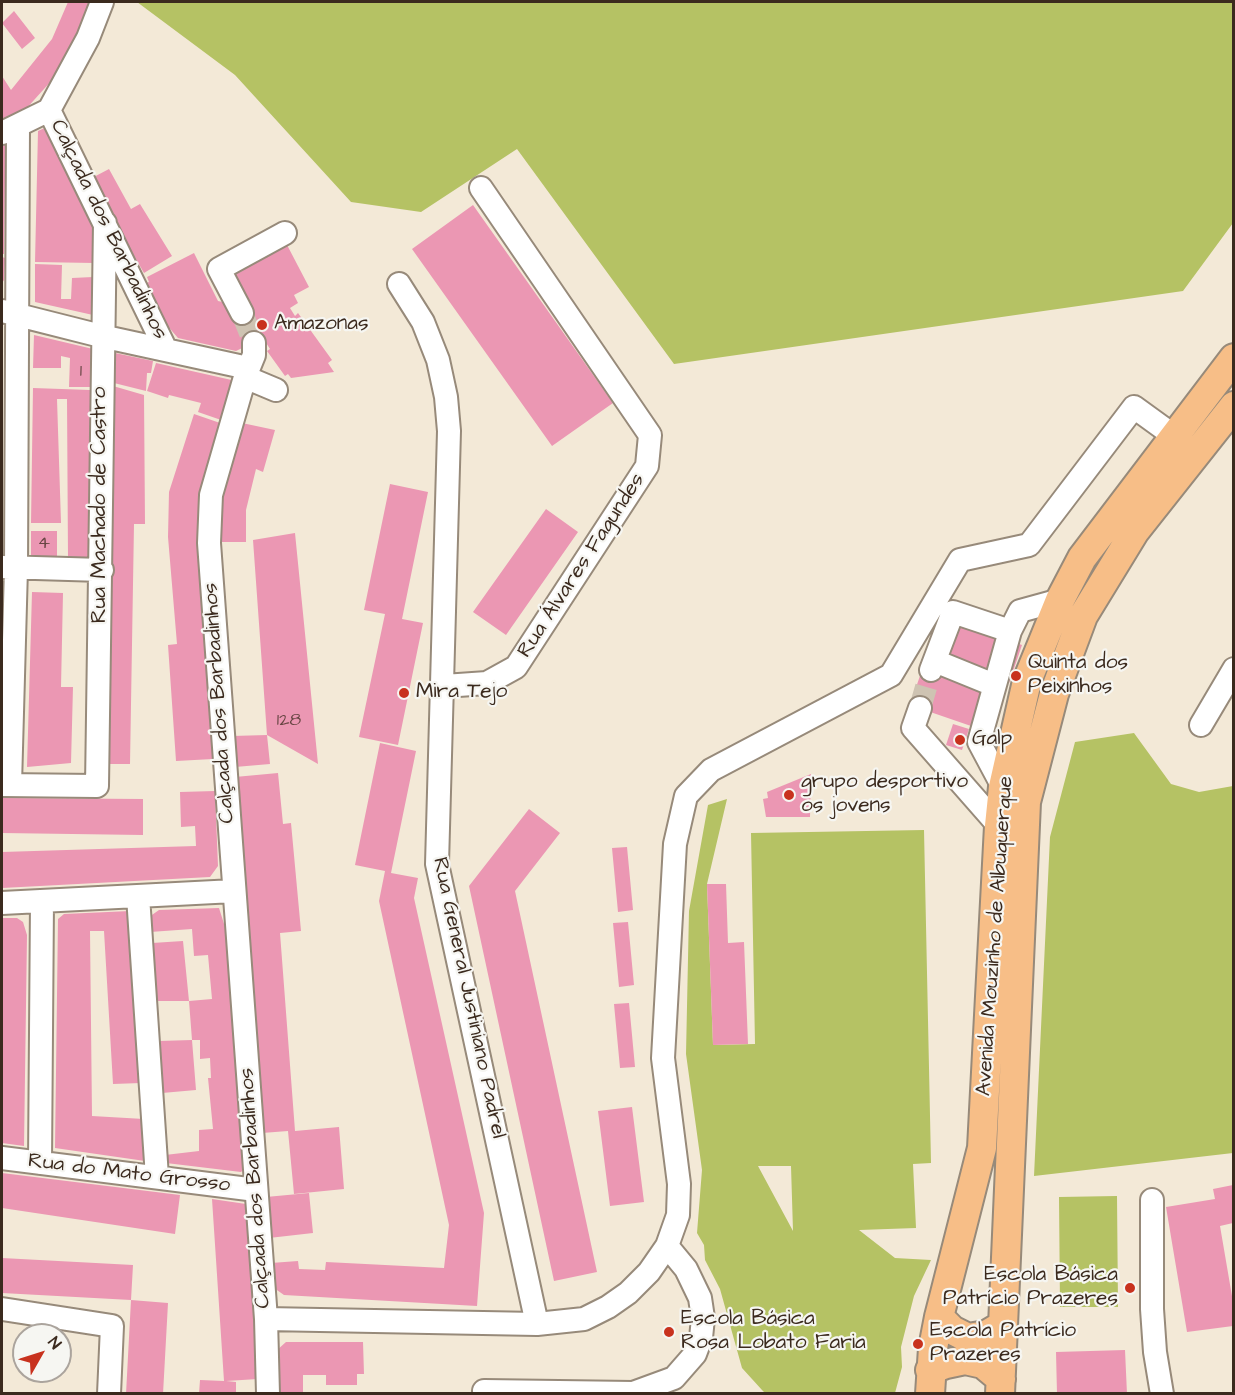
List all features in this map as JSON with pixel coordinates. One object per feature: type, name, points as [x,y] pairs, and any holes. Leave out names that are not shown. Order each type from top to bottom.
[{"type":"main road","name":"Avenida Mouzinho de Albuquerque","points":[[930,1382],[939,1317],[982,1148],[999,826],[1003,787],[1027,681],[1060,600],[1082,558],[1233,358]]},
{"type":"main road","name":"Avenida Mouzinho de Albuquerque","points":[[1001,1386],[1026,802],[1054,694],[1083,616],[1135,531],[1233,406]]},
{"type":"main road","points":[[939,1317],[952,1330],[968,1338],[986,1335],[1003,1325]]},
{"type":"main road","points":[[930,1382],[946,1364],[965,1360],[984,1364],[1001,1386]]},
{"type":"street","name":"Calçada dos Barbadinhos","points":[[7,128],[49,110],[88,38],[102,2]]},
{"type":"street","name":"Calçada dos Barbadinhos","points":[[49,110],[166,350],[247,373],[211,495],[208,543],[266,1319],[268,1394]]},
{"type":"street","points":[[6,785],[9,568],[7,128]]},
{"type":"street","name":"Rua Álvares Fagundes","points":[[444,686],[487,683],[516,667],[647,466],[650,435],[481,188]]},
{"type":"street","name":"Rua Machado de Castro","points":[[6,785],[97,786],[102,570],[101,336],[105,223]]},
{"type":"street","points":[[242,313],[219,268],[285,233]]},
{"type":"street","name":"Rua General Justiniano Padrel","points":[[399,284],[423,322],[438,360],[450,431],[437,864],[537,1324]]},
{"type":"street","points":[[9,313],[166,350]]},
{"type":"street","points":[[254,343],[254,355],[247,373],[276,390]]},
{"type":"street","points":[[266,1319],[537,1324],[584,1319],[608,1307],[628,1293],[649,1272],[667,1246],[678,1215],[679,1184],[663,1058],[675,844],[686,796],[711,770],[891,675],[960,560],[1029,545],[1134,407],[1174,436]]},
{"type":"street","points":[[9,568],[102,570]]},
{"type":"street","points":[[1003,787],[980,742],[1010,631],[1020,611],[1060,600]]},
{"type":"street","points":[[994,685],[933,666],[953,612],[1010,631]]},
{"type":"street","points":[[1201,725],[1233,669]]},
{"type":"street","points":[[920,708],[913,728],[999,826]]},
{"type":"street","points":[[2,903],[234,891]]},
{"type":"street","points":[[138,896],[157,1177]]},
{"type":"street","points":[[40,1163],[42,901]]},
{"type":"street","name":"Rua do Mato Grosso","points":[[2,1158],[256,1190]]},
{"type":"street","points":[[1152,1200],[1152,1309],[1155,1352],[1162,1394]]},
{"type":"street","points":[[484,1391],[633,1393],[674,1378],[695,1354],[701,1338],[703,1318],[700,1298],[687,1269],[667,1246]]},
{"type":"street","points":[[2,1309],[112,1326],[109,1394]]},
{"type":"green space","points":[[137,2],[1233,2],[1233,223],[1183,291],[674,364],[517,149],[421,212],[351,202],[235,75]]},
{"type":"green space","points":[[1134,733],[1171,784],[1199,792],[1233,786],[1233,1153],[1034,1176],[1050,837],[1075,742]]},
{"type":"green space","points":[[727,799],[707,884],[713,1045],[755,1044],[751,833],[924,830],[931,1163],[913,1164],[916,1228],[859,1230],[895,1258],[931,1260],[914,1296],[901,1347],[902,1367],[895,1393],[766,1394],[742,1368],[720,1289],[705,1260],[704,1245],[697,1233],[702,1170],[686,1054],[689,911],[708,805]],"holes":[[[758,1166],[791,1166],[793,1231]]]},
{"type":"green space","points":[[1117,1196],[1118,1307],[1060,1307],[1059,1197]]},
{"type":"building","points":[[68,2],[96,2],[72,58],[25,110],[3,119],[2,76],[11,90],[52,39]]},
{"type":"building","points":[[14,11],[35,38],[22,49],[2,23]]},
{"type":"building","points":[[49,126],[95,224],[94,263],[35,262],[38,131]]},
{"type":"building","points":[[6,145],[4,254],[2,254],[2,146]]},
{"type":"building","points":[[109,169],[131,209],[140,204],[172,256],[144,273],[90,179]]},
{"type":"building","points":[[473,205],[613,403],[552,446],[412,249]]},
{"type":"building","points":[[286,243],[309,287],[294,295],[298,303],[290,308],[295,316],[298,313],[332,360],[328,363],[334,372],[291,378],[288,374],[285,376],[267,351],[270,349],[263,338],[236,351],[178,338],[166,324],[146,283],[149,282],[147,277],[194,253],[218,301],[227,303],[226,308],[235,310],[230,274]]},
{"type":"building","points":[[2,257],[5,258],[2,283]]},
{"type":"building","points":[[35,264],[62,265],[61,299],[71,299],[72,278],[93,277],[93,315],[35,302]]},
{"type":"building","points":[[34,335],[93,349],[91,387],[69,387],[70,358],[61,356],[61,368],[33,368]]},
{"type":"building","points":[[115,353],[153,361],[151,373],[147,373],[146,391],[114,383]]},
{"type":"building","points":[[156,363],[236,381],[224,421],[198,412],[201,403],[169,395],[168,398],[147,391]]},
{"type":"building","points":[[113,386],[144,395],[145,524],[134,524],[130,764],[109,764]]},
{"type":"building","points":[[33,388],[90,390],[91,558],[68,558],[67,399],[57,399],[61,523],[31,523]]},
{"type":"building","points":[[194,414],[223,424],[205,642],[213,759],[176,761],[168,645],[177,644],[168,537],[169,492]]},
{"type":"building","points":[[242,423],[275,430],[263,472],[256,469],[246,510],[246,542],[219,542],[218,508]]},
{"type":"building","points":[[390,484],[428,492],[402,619],[423,623],[398,745],[359,737],[385,614],[364,610]]},
{"type":"building","points":[[546,509],[578,532],[506,635],[473,612]]},
{"type":"building","points":[[31,531],[57,531],[57,558],[31,557]]},
{"type":"building","points":[[295,533],[318,764],[267,735],[253,540]]},
{"type":"building","points":[[32,592],[63,593],[61,687],[73,687],[71,763],[27,767]]},
{"type":"building","points":[[947,619],[1022,645],[1009,683],[934,657]]},
{"type":"building","points":[[923,667],[983,688],[971,726],[910,705]]},
{"type":"building","points":[[953,724],[969,729],[962,750],[946,745]]},
{"type":"building","points":[[267,735],[270,764],[235,767],[232,736]]},
{"type":"building","points":[[380,743],[416,751],[391,873],[418,878],[414,898],[484,1213],[477,1306],[284,1295],[274,1288],[271,1263],[298,1261],[299,1269],[325,1270],[326,1262],[444,1268],[449,1225],[379,901],[385,871],[355,865]]},
{"type":"building","points":[[278,773],[283,824],[291,823],[301,931],[280,933],[295,1131],[339,1127],[344,1189],[294,1194],[288,1131],[262,1133],[235,777]]},
{"type":"building","name":"grupo desportivo os jovens","points":[[811,774],[810,817],[766,817],[763,799],[768,798],[767,792]]},
{"type":"building","points":[[215,791],[218,866],[210,877],[2,888],[2,852],[196,846],[195,826],[181,827],[180,792]]},
{"type":"building","points":[[2,798],[143,799],[143,835],[2,833]]},
{"type":"building","points":[[529,809],[560,833],[515,891],[597,1272],[554,1281],[469,886]]},
{"type":"building","points":[[627,847],[633,910],[618,912],[612,848]]},
{"type":"building","points":[[707,884],[726,884],[728,943],[744,942],[748,1044],[713,1045]]},
{"type":"building","points":[[219,908],[225,927],[244,1169],[241,1172],[166,1163],[165,1155],[199,1151],[199,1130],[213,1129],[208,1078],[211,1078],[210,1058],[200,1059],[200,1040],[192,1040],[189,1001],[212,999],[208,955],[194,956],[192,929],[150,932],[149,917],[159,910]]},
{"type":"building","points":[[130,911],[141,1083],[113,1084],[104,931],[90,931],[92,1116],[144,1119],[145,1161],[55,1148],[58,919],[64,914]]},
{"type":"building","points":[[2,918],[17,918],[23,922],[27,935],[24,1146],[2,1143]]},
{"type":"building","points":[[628,922],[634,985],[619,987],[613,923]]},
{"type":"building","points":[[183,941],[189,1001],[156,1001],[152,943]]},
{"type":"building","points":[[629,1003],[635,1067],[620,1068],[614,1004]]},
{"type":"building","points":[[192,1040],[196,1090],[162,1093],[159,1041]]},
{"type":"building","points":[[632,1107],[644,1202],[610,1206],[598,1111]]},
{"type":"building","points":[[2,1173],[180,1195],[175,1234],[2,1208]]},
{"type":"building","points":[[1233,1185],[1233,1223],[1220,1226],[1233,1302],[1233,1326],[1187,1332],[1166,1207],[1215,1199],[1213,1189]]},
{"type":"building","points":[[309,1193],[313,1233],[269,1238],[266,1197]]},
{"type":"building","points":[[212,1199],[246,1204],[258,1379],[226,1381],[236,1382],[236,1394],[199,1394],[200,1380],[224,1381]]},
{"type":"building","points":[[2,1258],[133,1265],[131,1300],[2,1293]]},
{"type":"building","points":[[131,1300],[168,1303],[163,1394],[126,1394]]},
{"type":"building","points":[[286,1342],[363,1342],[364,1374],[357,1374],[357,1385],[326,1385],[326,1375],[303,1375],[303,1394],[277,1394],[276,1351]]},
{"type":"building","points":[[1125,1350],[1127,1394],[1057,1394],[1056,1352]]},
{"type":"tunnel","points":[[242,313],[254,343]]},
{"type":"tunnel","points":[[920,708],[931,670]]},
{"type":"place","name":"Amazonas","points":[[262,325]]},
{"type":"place","name":"Quinta dos Peixinhos","points":[[1016,676]]},
{"type":"place","name":"Mira Tejo","points":[[404,693]]},
{"type":"place","name":"Galp","points":[[960,740]]},
{"type":"place","name":"grupo desportivo os jovens","points":[[789,795]]},
{"type":"place","name":"Escola Básica Patrício Prazeres","points":[[1130,1288]]},
{"type":"place","name":"Escola Básica Rosa Lobato Faria","points":[[669,1332]]},
{"type":"place","name":"Escola Patrício Prazeres","points":[[918,1344]]}]
